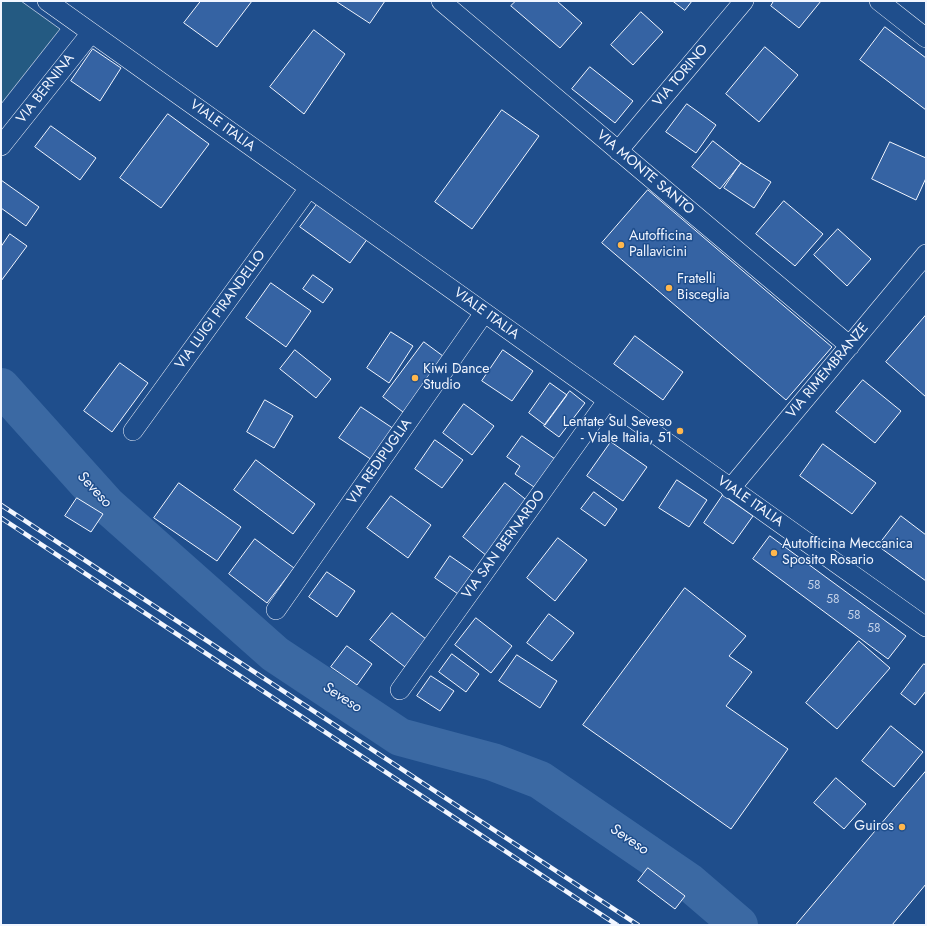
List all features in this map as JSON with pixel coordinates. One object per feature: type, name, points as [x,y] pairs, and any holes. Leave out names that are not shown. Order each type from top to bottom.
[{"type":"street","name":"VIALE ITALIA","points":[[47,1],[730,489],[926,627]]},
{"type":"street","name":"VIA MONTE SANTO","points":[[441,1],[850,346]]},
{"type":"street","name":"VIA TORINO","points":[[618,151],[744,1]]},
{"type":"street","points":[[879,1],[926,38]]},
{"type":"street","name":"VIA BERNINA","points":[[1,146],[91,33]]},
{"type":"street","name":"VIA LUIGI PIRANDELLO","points":[[133,431],[309,188]]},
{"type":"street","name":"VIA RIMEMBRANZE","points":[[730,489],[925,256]]},
{"type":"street","name":"VIA REDIPUGLIA","points":[[276,610],[484,313]]},
{"type":"street","name":"VIA SAN BERNARDO","points":[[400,690],[607,401]]},
{"type":"shaded area","points":[[1,1],[21,1],[60,29],[1,104]]},
{"type":"building","points":[[201,1],[252,1],[217,47],[184,23]]},
{"type":"building","points":[[336,1],[385,1],[370,23]]},
{"type":"building","points":[[516,1],[557,1],[582,23],[560,48],[511,6]]},
{"type":"building","points":[[673,1],[692,1],[685,10]]},
{"type":"building","points":[[774,1],[821,1],[799,28],[771,6]]},
{"type":"building","points":[[641,12],[663,32],[633,65],[611,45]]},
{"type":"building","points":[[885,27],[926,58],[926,110],[860,60]]},
{"type":"building","points":[[314,30],[345,54],[304,114],[270,87]]},
{"type":"building","points":[[765,47],[798,75],[759,122],[726,94]]},
{"type":"building","points":[[93,49],[121,68],[100,101],[71,81]]},
{"type":"building","points":[[590,67],[633,101],[615,123],[572,89]]},
{"type":"building","points":[[687,104],[716,125],[696,153],[666,132]]},
{"type":"building","points":[[502,110],[539,136],[472,229],[435,202]]},
{"type":"building","points":[[168,114],[209,144],[161,208],[120,178]]},
{"type":"building","points":[[51,126],[96,158],[80,180],[35,147]]},
{"type":"building","points":[[713,141],[741,163],[720,189],[692,167]]},
{"type":"building","points":[[890,142],[926,158],[926,178],[916,200],[872,179]]},
{"type":"building","points":[[741,163],[771,182],[754,208],[724,188]]},
{"type":"building","points":[[1,180],[39,207],[26,226],[1,208]]},
{"type":"building","points":[[648,190],[832,347],[786,400],[602,243]]},
{"type":"building","points":[[784,201],[823,234],[795,266],[756,234]]},
{"type":"building","points":[[318,203],[368,238],[350,263],[300,227]]},
{"type":"building","points":[[838,229],[871,259],[847,286],[814,255]]},
{"type":"building","points":[[10,234],[27,246],[1,281],[1,247]]},
{"type":"building","points":[[313,275],[333,289],[323,303],[303,289]]},
{"type":"building","points":[[271,283],[311,311],[286,347],[246,318]]},
{"type":"building","points":[[926,315],[926,397],[886,362]]},
{"type":"building","points":[[391,332],[413,346],[389,383],[367,368]]},
{"type":"building","points":[[635,336],[683,372],[663,400],[614,364]]},
{"type":"building","name":"Kiwi Dance Studio","points":[[424,342],[447,359],[407,415],[383,397]]},
{"type":"building","points":[[295,350],[331,379],[316,398],[280,369]]},
{"type":"building","points":[[503,350],[533,371],[512,401],[482,381]]},
{"type":"building","points":[[120,363],[148,383],[112,432],[84,411]]},
{"type":"building","points":[[863,380],[901,411],[875,443],[836,412]]},
{"type":"building","points":[[550,383],[567,395],[545,425],[529,413]]},
{"type":"building","points":[[570,391],[585,403],[559,437],[544,426]]},
{"type":"building","points":[[265,400],[293,416],[274,448],[247,432]]},
{"type":"building","points":[[464,404],[494,426],[472,455],[443,433]]},
{"type":"building","points":[[361,407],[394,429],[372,460],[339,438]]},
{"type":"building","points":[[522,436],[555,459],[534,487],[515,474],[520,466],[507,457]]},
{"type":"building","points":[[435,440],[463,460],[442,488],[415,469]]},
{"type":"building","points":[[611,442],[647,467],[623,501],[587,476]]},
{"type":"building","points":[[823,444],[876,483],[852,514],[800,476]]},
{"type":"building","points":[[256,460],[315,504],[293,534],[234,490]]},
{"type":"building","points":[[677,480],[707,500],[689,527],[659,508]]},
{"type":"building","points":[[179,483],[241,527],[217,561],[154,518]]},
{"type":"building","points":[[505,483],[529,502],[487,556],[463,537]]},
{"type":"building","points":[[594,492],[617,509],[605,526],[581,509]]},
{"type":"building","points":[[723,495],[753,516],[733,544],[704,523]]},
{"type":"building","points":[[391,496],[431,525],[408,558],[367,528]]},
{"type":"building","points":[[77,498],[103,514],[91,532],[65,516]]},
{"type":"building","points":[[901,516],[926,535],[926,581],[878,546]]},
{"type":"building","points":[[770,536],[906,636],[888,659],[753,559]]},
{"type":"building","points":[[558,538],[587,560],[555,601],[527,578]]},
{"type":"building","points":[[255,539],[294,568],[267,603],[229,574]]},
{"type":"building","points":[[450,556],[476,574],[461,596],[435,578]]},
{"type":"building","points":[[327,572],[355,591],[337,617],[309,597]]},
{"type":"building","points":[[685,588],[746,636],[729,656],[752,672],[726,706],[788,749],[731,829],[583,725]]},
{"type":"building","points":[[392,613],[426,639],[405,667],[370,640]]},
{"type":"building","points":[[549,614],[574,633],[552,661],[527,643]]},
{"type":"building","points":[[476,618],[512,646],[491,673],[455,645]]},
{"type":"building","points":[[859,641],[890,668],[837,729],[806,703]]},
{"type":"building","points":[[347,646],[372,664],[357,685],[331,667]]},
{"type":"building","points":[[452,654],[479,674],[466,692],[439,672]]},
{"type":"building","points":[[517,655],[557,681],[540,708],[499,681]]},
{"type":"building","points":[[924,664],[926,665],[926,691],[915,705],[901,694]]},
{"type":"building","points":[[431,676],[454,691],[440,711],[417,696]]},
{"type":"building","points":[[891,726],[923,752],[894,787],[862,761]]},
{"type":"building","name":"Guiros","points":[[926,771],[926,884],[892,925],[796,925]]},
{"type":"building","points":[[836,778],[866,804],[844,829],[814,803]]},
{"type":"building","points":[[648,868],[685,896],[675,909],[638,881]]},
{"type":"waterway","name":"Seveso","points":[[1,387],[107,505],[275,654],[400,737],[493,762],[540,780],[689,882],[739,925]]},
{"type":"railway","points":[[1,505],[638,925]]},
{"type":"railway","points":[[1,518],[617,925]]},
{"type":"place","name":"Autofficina Pallavicini","points":[[621,245]]},
{"type":"place","name":"Fratelli Bisceglia","points":[[669,288]]},
{"type":"place","name":"Kiwi Dance Studio","points":[[415,378]]},
{"type":"place","name":"Lentate Sul Seveso - Viale Italia, 51","points":[[680,431]]},
{"type":"place","name":"Autofficina Meccanica Sposito Rosario","points":[[774,553]]},
{"type":"place","name":"Guiros","points":[[902,827]]}]
